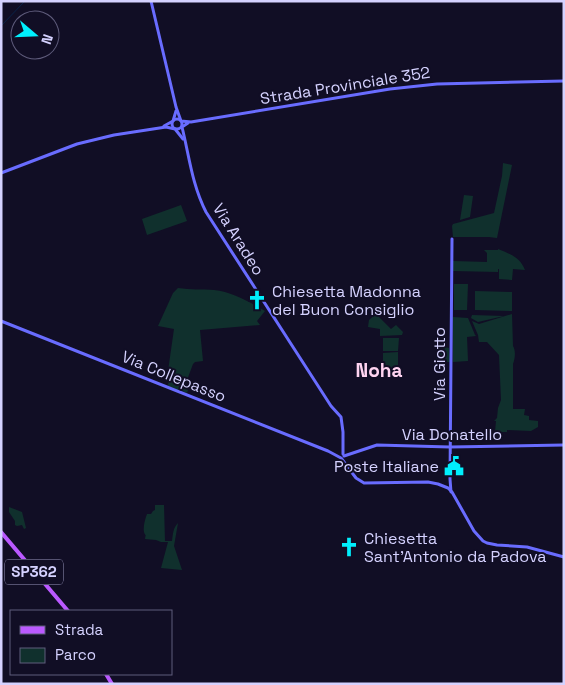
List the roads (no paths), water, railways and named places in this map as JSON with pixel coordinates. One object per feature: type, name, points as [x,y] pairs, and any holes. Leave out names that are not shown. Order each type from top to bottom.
[{"type":"main road","name":"SP362","points":[[1,532],[67,610]]},
{"type":"street","points":[[151,1],[176,107],[182,124],[179,129],[161,127]]},
{"type":"street","name":"Strada Provinciale 352","points":[[182,126],[191,122],[413,85],[564,81]]},
{"type":"street","points":[[175,129],[172,125],[176,107]]},
{"type":"street","points":[[1,173],[77,144],[161,127],[177,119],[181,121]]},
{"type":"street","name":"Strada Provinciale 352","points":[[181,121],[191,122]]},
{"type":"street","name":"Via Aradeo","points":[[182,126],[198,193],[206,212],[330,404],[341,417],[343,432],[342,456]]},
{"type":"street","name":"Via Aradeo","points":[[175,129],[185,142]]},
{"type":"street","name":"Via Giotto","points":[[452,239],[450,448],[452,492]]},
{"type":"street","name":"Via Collepasso","points":[[1,321],[342,456]]},
{"type":"street","name":"Via Donatello","points":[[342,456],[377,445],[450,448],[562,445]]},
{"type":"street","points":[[342,456],[356,478],[364,483],[432,482],[444,486],[452,492],[474,531],[487,543],[497,546],[527,546],[564,557]]},
{"type":"street","points":[[444,486],[450,479]]},
{"type":"waterway","points":[[1,26],[25,1]]},
{"type":"place","name":"Chiesetta Madonna del Buon Consiglio","points":[[257,300]]},
{"type":"place","name":"Poste Italiane","points":[[454,466]]},
{"type":"place","name":"Chiesetta Sant'Antonio da Padova","points":[[349,547]]},
{"type":"district","name":"Noha","points":[[379,370]]}]
